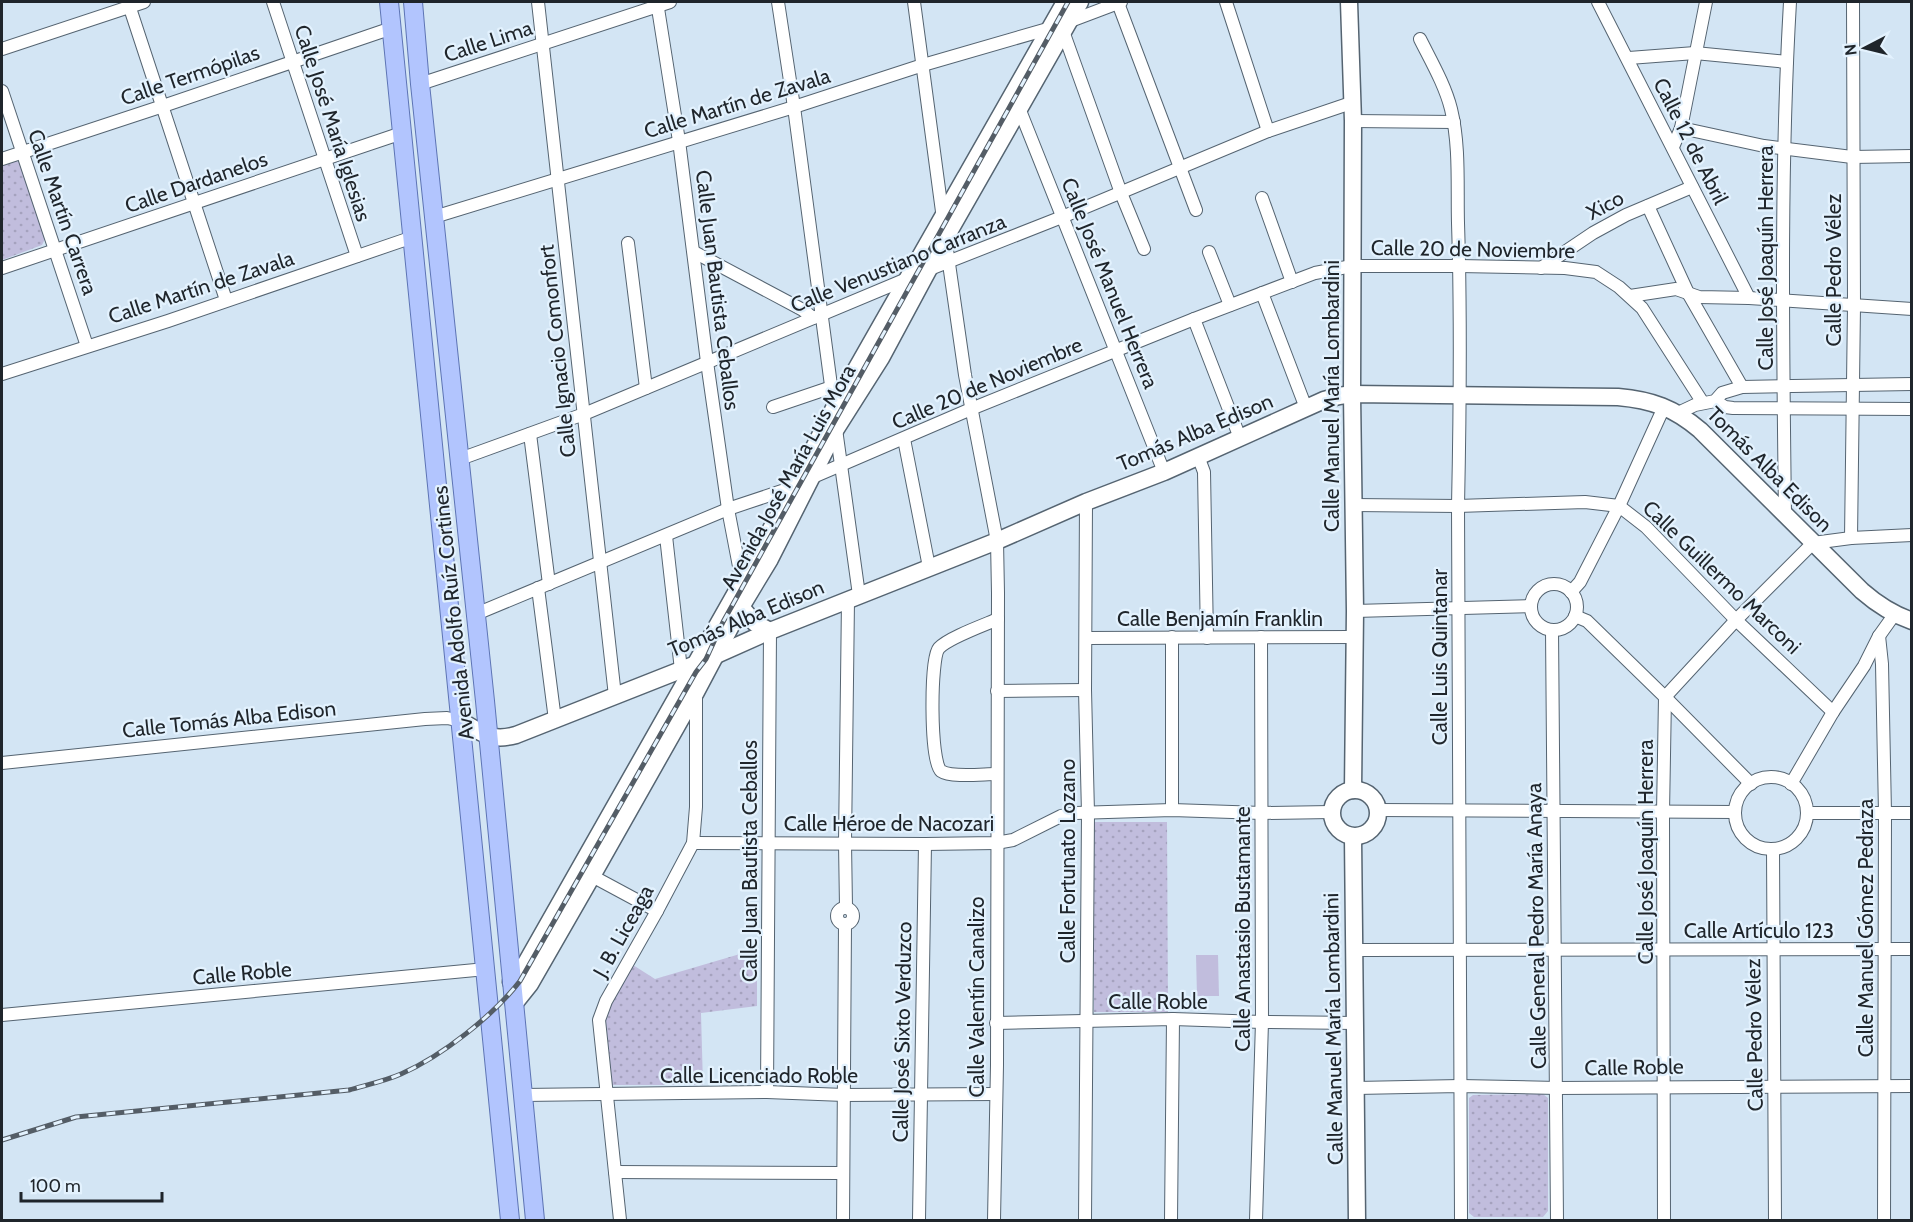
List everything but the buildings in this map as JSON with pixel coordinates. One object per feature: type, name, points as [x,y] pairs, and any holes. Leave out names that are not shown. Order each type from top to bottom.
[{"type":"main road","name":"Avenida Adolfo Ruíz Cortines","points":[[389,2],[510,1221]]},
{"type":"main road","name":"Avenida Adolfo Ruíz Cortines","points":[[413,2],[489,737],[535,1221]]},
{"type":"street","points":[[2,49],[129,4],[144,2]]},
{"type":"street","name":"Calle José María Iglesias","points":[[273,2],[357,256]]},
{"type":"street","name":"Calle Ignacio Comonfort","points":[[538,2],[615,696]]},
{"type":"street","points":[[778,2],[794,107],[817,316],[832,387],[834,408]]},
{"type":"street","name":"Calle Valentín Canalizo","points":[[914,2],[942,216],[971,409],[997,541],[994,1221]]},
{"type":"street","name":"Avenida José María Luis Mora","points":[[514,1004],[531,984],[770,559],[836,429],[881,358],[1019,108],[1061,27],[1068,2]]},
{"type":"street","points":[[1119,2],[1196,210]]},
{"type":"street","name":"Calle Martín de Zavala","points":[[434,217],[794,107],[923,65],[1061,27],[1119,2]]},
{"type":"street","points":[[1226,2],[1268,131]]},
{"type":"street","name":"Calle Manuel María Lombardini","points":[[1349,2],[1353,121],[1353,790]]},
{"type":"street","name":"Calle 12 de Abril","points":[[1598,2],[1629,58],[1749,298]]},
{"type":"street","points":[[1673,147],[1682,128],[1706,2]]},
{"type":"street","name":"Calle José Joaquín Herrera","points":[[1785,515],[1782,301],[1784,148],[1790,2]]},
{"type":"street","name":"Calle Pedro Vélez","points":[[1851,538],[1854,306],[1853,2]]},
{"type":"street","name":"Calle Lima","points":[[420,84],[662,3]]},
{"type":"street","name":"Calle Juan Bautista Ceballos","points":[[662,3],[707,362],[728,509],[742,582]]},
{"type":"street","points":[[129,4],[226,300]]},
{"type":"street","points":[[1061,27],[1121,193],[1144,249]]},
{"type":"street","name":"Avenida José María Luis Mora","points":[[511,982],[526,963],[688,667],[742,582],[834,408],[942,216],[1061,27]]},
{"type":"street","name":"Calle Termópilas","points":[[2,159],[392,28]]},
{"type":"street","name":"Calle Luis Quintanar","points":[[1420,39],[1446,94],[1454,122],[1459,266],[1461,1221]]},
{"type":"street","points":[[1629,58],[1695,53],[1787,62]]},
{"type":"street","name":"Calle Martín Carrera","points":[[2,91],[87,346]]},
{"type":"street","name":"Calle Venustiano Carranza","points":[[460,459],[584,414],[1268,131],[1351,103]]},
{"type":"street","name":"Calle José Manuel Herrera","points":[[1019,108],[1164,472]]},
{"type":"street","points":[[1353,121],[1454,122]]},
{"type":"street","points":[[1682,128],[1764,146],[1852,157],[1911,156]]},
{"type":"street","name":"Calle Dardanelos","points":[[2,268],[402,133]]},
{"type":"street","name":"Xico","points":[[1541,268],[1626,214],[1692,187]]},
{"type":"street","points":[[1262,198],[1292,282]]},
{"type":"street","points":[[1648,206],[1688,293],[1742,387]]},
{"type":"street","name":"Calle Martín de Zavala","points":[[2,374],[168,321],[413,237]]},
{"type":"street","points":[[628,243],[646,388]]},
{"type":"street","points":[[694,252],[817,316]]},
{"type":"street","points":[[1209,252],[1230,304]]},
{"type":"street","name":"Calle 20 de Noviembre","points":[[813,477],[971,409],[1230,304],[1321,272],[1352,266],[1573,269],[1596,272],[1608,278],[1630,296]]},
{"type":"street","points":[[1630,296],[1676,289],[1699,297],[1749,298],[1911,309]]},
{"type":"street","points":[[1262,293],[1306,408]]},
{"type":"street","points":[[1630,296],[1653,323],[1709,402],[1733,408],[1911,409]]},
{"type":"street","points":[[1194,319],[1240,438]]},
{"type":"street","points":[[1571,591],[1580,582],[1618,506],[1671,410],[1709,402],[1722,393],[1742,387],[1911,384]]},
{"type":"street","points":[[773,407],[832,387]]},
{"type":"street","name":"Tomás Alba Edison","points":[[489,737],[507,738],[555,720],[1164,472],[1306,408],[1339,396],[1352,394],[1618,398],[1634,399],[1671,410],[1700,430],[1862,591],[1894,615],[1911,621]]},
{"type":"street","points":[[836,429],[842,465],[854,598],[845,843],[846,907],[838,910],[836,916],[839,922],[845,924],[843,1221]]},
{"type":"street","points":[[530,434],[555,720]]},
{"type":"street","points":[[904,439],[929,567]]},
{"type":"street","points":[[1198,456],[1204,472],[1207,638]]},
{"type":"street","points":[[476,614],[728,509],[794,487]]},
{"type":"street","name":"Calle Fortunato Lozano","points":[[1085,1221],[1088,813],[1085,690],[1086,502]]},
{"type":"street","name":"Calle Guillermo Marconi","points":[[1353,505],[1458,506],[1585,502],[1618,506],[1646,527],[1736,620],[1833,712]]},
{"type":"street","points":[[1665,697],[1736,620],[1813,543],[1851,538],[1911,535]]},
{"type":"street","name":"J. B. Liceaga","points":[[620,1221],[598,1028],[600,1013],[693,843],[696,807],[696,692],[688,667],[666,536]]},
{"type":"street","points":[[1550,584],[1565,586],[1571,591],[1577,604],[1575,616],[1566,627],[1552,630],[1539,625],[1534,620],[1531,606],[1537,592],[1550,584]]},
{"type":"street","name":"Calle Benjamín Franklin","points":[[1354,611],[1531,606]]},
{"type":"street","points":[[741,607],[755,623],[771,631]]},
{"type":"street","points":[[1791,784],[1833,712],[1864,666],[1879,636],[1894,615]]},
{"type":"street","points":[[1575,616],[1587,621],[1750,784]]},
{"type":"street","points":[[996,774],[959,774],[942,772],[938,768],[934,751],[933,696],[935,655],[939,648],[998,619]]},
{"type":"street","name":"Calle General Pedro María Anaya","points":[[1552,630],[1557,1221]]},
{"type":"street","name":"Calle Juan Bautista Ceballos","points":[[767,1092],[771,631]]},
{"type":"street","name":"Calle Manuel Gómez Pedraza","points":[[1879,636],[1882,664],[1885,813],[1884,1221]]},
{"type":"street","points":[[1172,637],[1172,810]]},
{"type":"street","name":"Calle Anastasio Bustamante","points":[[1256,1221],[1262,1022],[1261,637]]},
{"type":"street","name":"Calle Benjamín Franklin","points":[[1086,638],[1354,637]]},
{"type":"street","points":[[997,691],[1085,690]]},
{"type":"street","name":"Calle José Joaquín Herrera","points":[[1664,1221],[1665,697]]},
{"type":"street","name":"Calle Tomás Alba Edison","points":[[2,763],[437,718],[461,721]]},
{"type":"street","points":[[461,721],[489,737]]},
{"type":"street","points":[[1771,777],[1791,784],[1803,796],[1807,813],[1801,834],[1784,847],[1773,849],[1761,848],[1751,843],[1742,835],[1737,824],[1735,813],[1739,796],[1750,784],[1760,779],[1771,777]]},
{"type":"street","points":[[1353,790],[1367,793],[1378,810],[1376,822],[1370,832],[1359,837],[1340,832],[1335,826],[1331,812],[1334,801],[1338,797],[1353,790]]},
{"type":"street","name":"Calle Héroe de Nacozari","points":[[693,843],[996,843],[1013,840],[1061,816],[1088,813],[1172,810],[1262,813],[1331,812]]},
{"type":"street","points":[[1378,810],[1735,813]]},
{"type":"street","points":[[1807,813],[1911,813]]},
{"type":"street","name":"Calle Manuel María Lombardini","points":[[1353,837],[1357,1221]]},
{"type":"street","name":"Calle José Sixto Verduzco","points":[[919,1221],[925,844]]},
{"type":"street","name":"Calle Pedro Vélez","points":[[1773,849],[1775,1221]]},
{"type":"street","points":[[592,876],[657,911]]},
{"type":"street","name":"Calle Artículo 123","points":[[1355,950],[1461,948],[1911,949]]},
{"type":"street","name":"Calle Roble","points":[[2,1015],[486,969]]},
{"type":"street","points":[[1171,1221],[1173,1019]]},
{"type":"street","name":"Calle Roble","points":[[996,1023],[1173,1019],[1355,1023]]},
{"type":"street","name":"Calle Roble","points":[[1356,1088],[1911,1086]]},
{"type":"street","name":"Calle Licenciado Roble","points":[[523,1095],[767,1092],[844,1095],[995,1094]]},
{"type":"street","points":[[615,1172],[842,1173]]},
{"type":"shaded area","points":[[11,159],[19,162],[46,237],[42,245],[2,260],[2,163]]},
{"type":"shaded area","points":[[1094,822],[1167,822],[1168,1012],[1094,1012]]},
{"type":"shaded area","points":[[757,949],[757,1006],[701,1013],[703,1085],[611,1085],[603,1016],[633,965],[655,979]]},
{"type":"shaded area","points":[[1196,955],[1218,955],[1219,996],[1197,996]]},
{"type":"shaded area","points":[[1543,1094],[1548,1098],[1548,1211],[1543,1217],[1474,1217],[1469,1213],[1469,1098],[1473,1095]]},
{"type":"railway","points":[[2,1140],[76,1117],[349,1090],[395,1076],[417,1066],[450,1046],[496,1008],[520,981],[696,672],[706,659],[723,622],[1068,2]]}]
